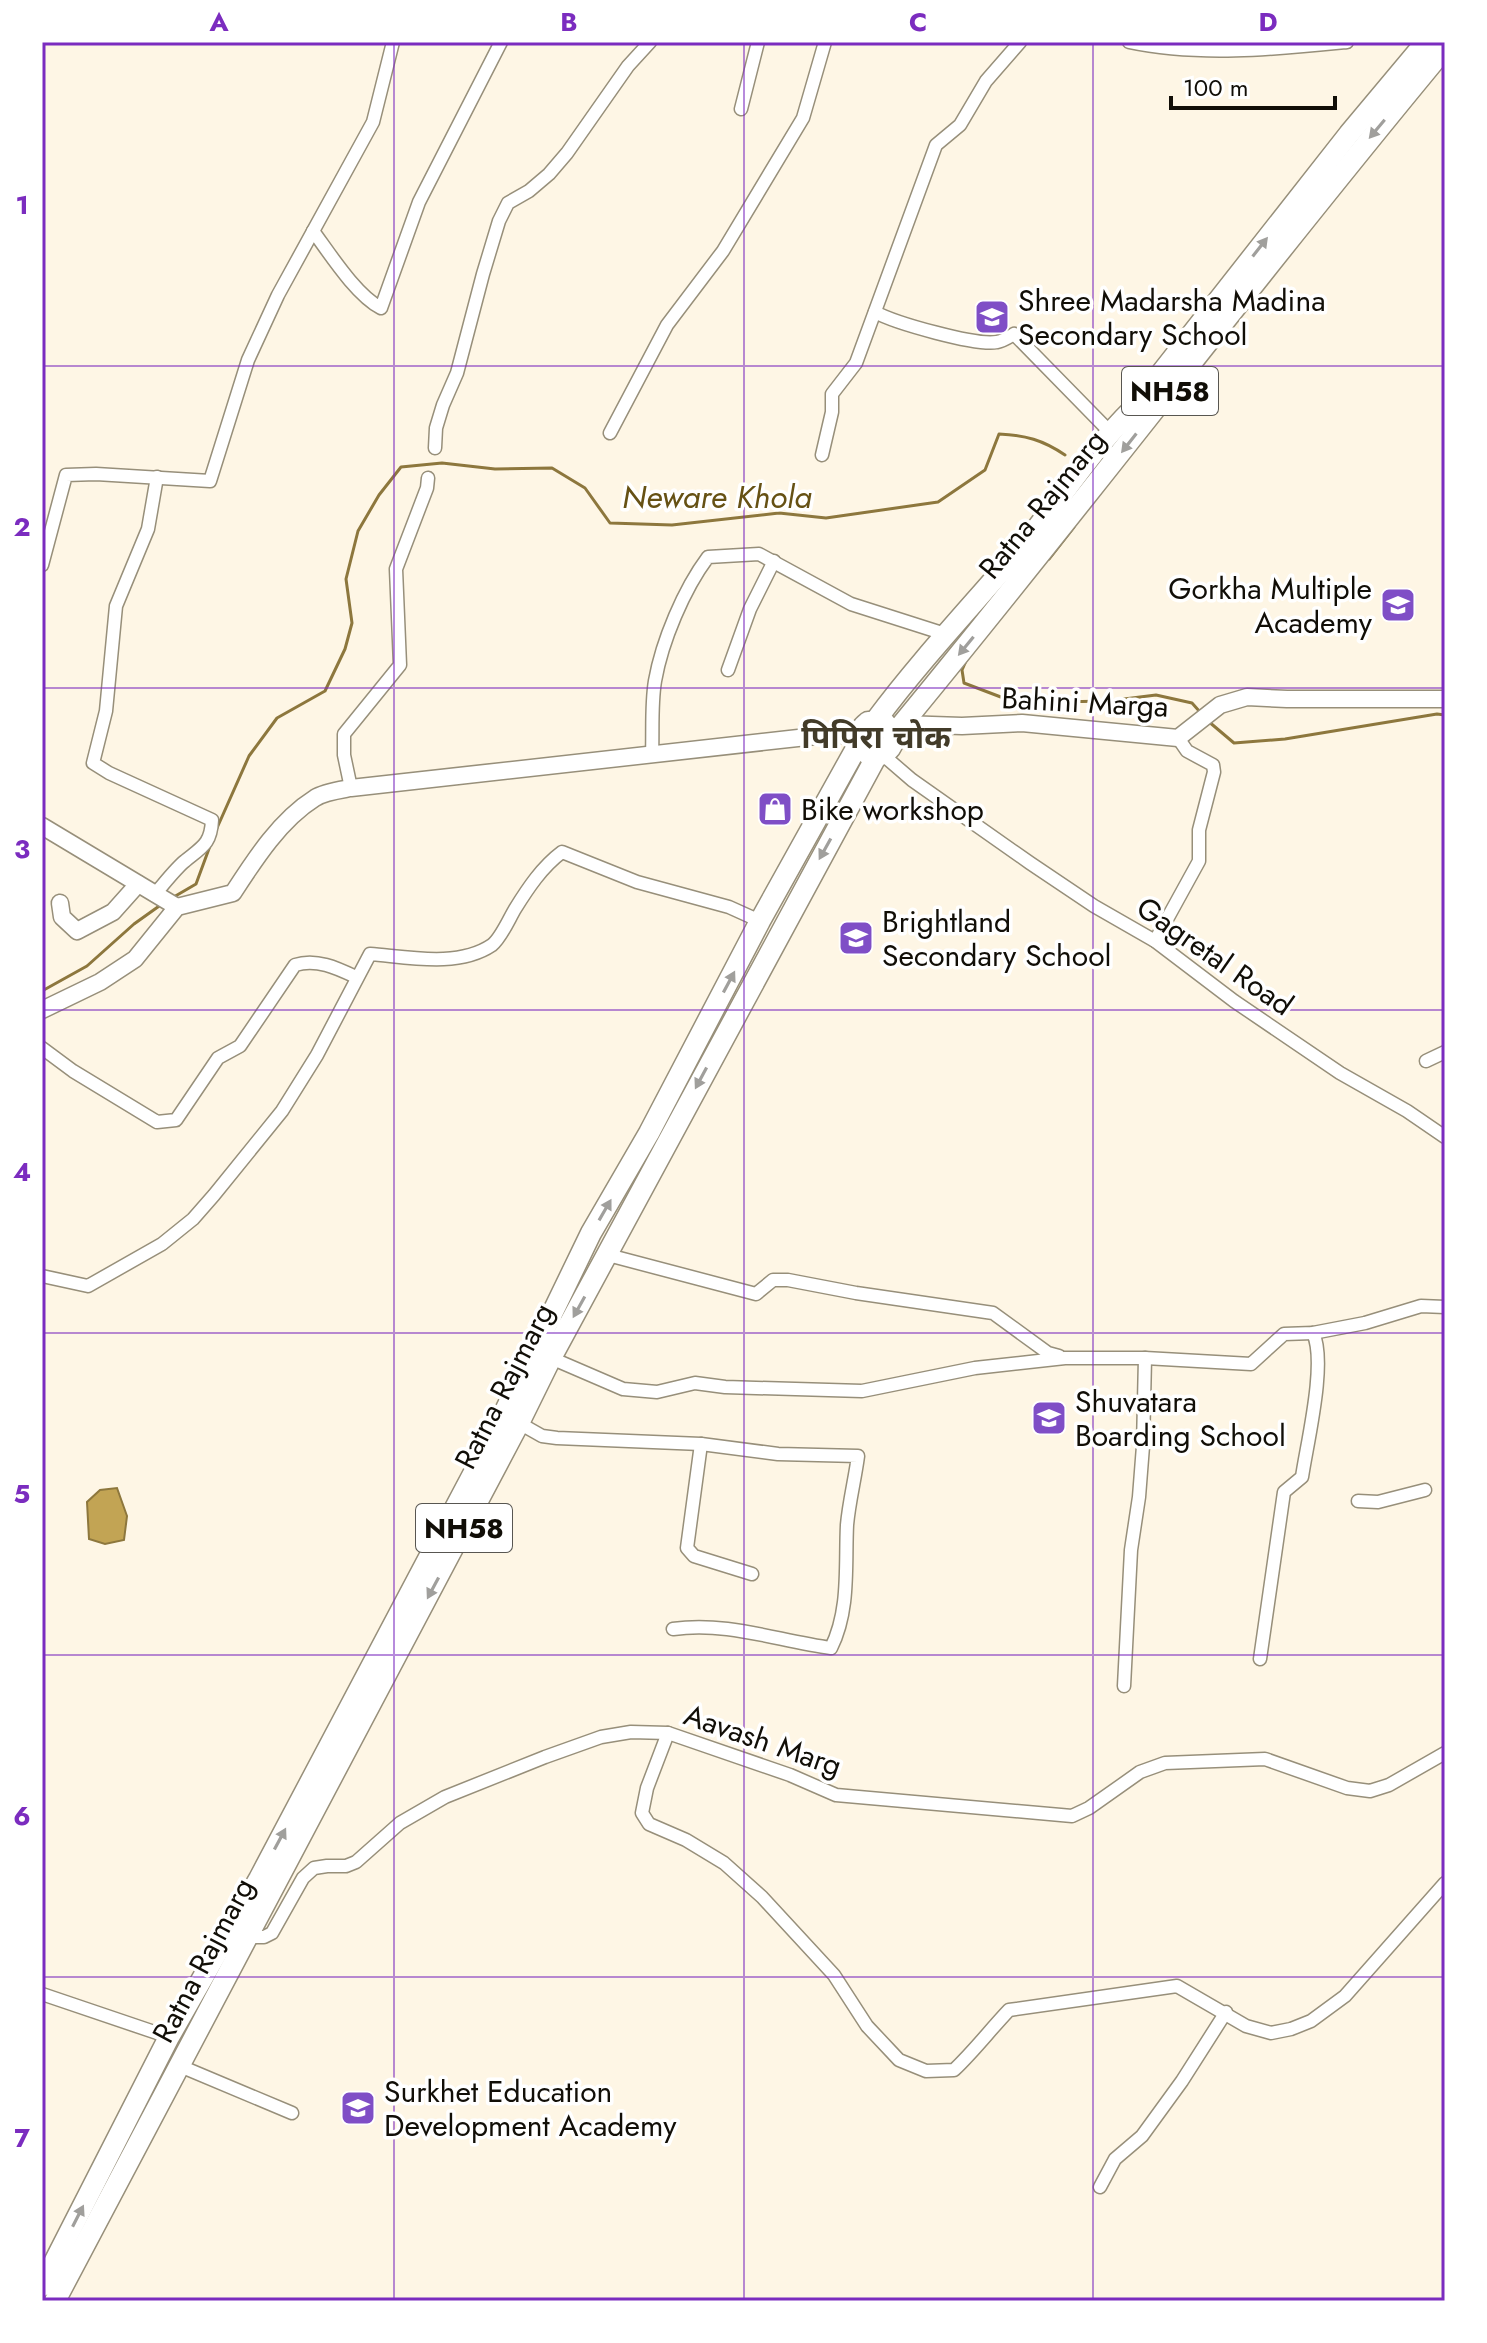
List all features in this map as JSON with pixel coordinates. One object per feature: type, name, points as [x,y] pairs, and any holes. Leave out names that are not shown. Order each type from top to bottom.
[{"type":"main road","name":"Ratna Rajmarg","points":[[42,2286],[169,2037],[259,1879],[475,1470],[591,1233],[649,1133],[862,727],[876,720],[945,634],[1019,550],[1110,432],[1133,409],[1349,134],[1426,42]]},
{"type":"main road","name":"Ratna Rajmarg","points":[[55,2301],[250,1937],[551,1358],[778,935],[880,756],[890,750],[898,729],[1027,572],[1336,179],[1445,48]]},
{"type":"main road","points":[[876,720],[898,729]]},
{"type":"main road","points":[[858,739],[862,750],[880,756]]},
{"type":"street","points":[[42,565],[66,475],[210,481],[248,360],[278,295],[373,122],[393,42]]},
{"type":"street","points":[[313,231],[353,282],[381,308],[419,202],[501,42]]},
{"type":"street","points":[[435,448],[436,428],[457,373],[483,274],[499,221],[508,203],[549,174],[628,66],[650,42]]},
{"type":"street","points":[[741,109],[758,42]]},
{"type":"street","points":[[610,433],[667,325],[723,251],[803,118],[825,42]]},
{"type":"street","points":[[822,455],[832,412],[832,394],[856,363],[936,145],[960,125],[986,81],[1020,42]]},
{"type":"street","points":[[1129,42],[1172,49],[1276,49],[1347,42]]},
{"type":"street","points":[[875,312],[977,342],[999,342],[1014,334],[1110,432]]},
{"type":"street","points":[[154,895],[212,835],[212,820],[93,763],[106,711],[116,606],[148,529],[157,477]]},
{"type":"street","points":[[351,788],[344,755],[344,734],[400,665],[396,569],[428,478]]},
{"type":"street","points":[[652,755],[655,680],[671,627],[695,575],[708,557],[759,554],[851,604],[945,634]]},
{"type":"street","points":[[728,670],[750,609],[774,561]]},
{"type":"street","name":"Bahini Marga","points":[[898,729],[1022,723],[1178,738],[1220,705],[1247,697],[1445,699]]},
{"type":"street","points":[[42,1010],[100,982],[135,959],[177,907],[233,893],[255,860],[291,817],[317,796],[351,788],[825,735],[858,739]]},
{"type":"street","points":[[1155,941],[1199,861],[1199,830],[1214,772],[1213,765],[1187,751],[1178,738]]},
{"type":"street","name":"Gagretal Road","points":[[880,756],[1030,863],[1094,906],[1155,941],[1224,994],[1312,1054],[1445,1137]]},
{"type":"street","points":[[42,826],[177,907]]},
{"type":"street","points":[[42,1276],[88,1286],[162,1244],[193,1219],[282,1111],[317,1055],[370,954],[430,959],[466,956],[494,944],[527,890],[562,852],[637,882],[729,907],[760,921]]},
{"type":"street","points":[[60,903],[62,917],[77,931],[113,912],[138,884]]},
{"type":"street","points":[[42,1048],[73,1071],[157,1122],[176,1120],[218,1058],[240,1046],[295,965],[308,961],[334,967],[356,977]]},
{"type":"street","points":[[1426,1061],[1445,1052]]},
{"type":"street","points":[[608,1255],[756,1294],[773,1280],[788,1280],[993,1313],[1048,1353],[1065,1358]]},
{"type":"street","points":[[551,1358],[623,1389],[657,1392],[695,1383],[725,1387],[862,1391],[975,1368],[1065,1358],[1145,1358],[1251,1364],[1284,1334],[1313,1333],[1365,1323],[1421,1306],[1445,1307]]},
{"type":"street","points":[[1260,1659],[1284,1492],[1302,1477],[1314,1401],[1318,1344],[1313,1333]]},
{"type":"street","points":[[1124,1686],[1131,1550],[1143,1446],[1145,1358]]},
{"type":"street","points":[[519,1423],[542,1436],[557,1438],[701,1444],[778,1454],[858,1456],[847,1522],[843,1615],[831,1648],[723,1628],[696,1626],[673,1629]]},
{"type":"street","points":[[701,1444],[687,1548],[694,1556],[752,1574]]},
{"type":"street","points":[[1358,1501],[1378,1502],[1425,1490]]},
{"type":"street","name":"Aavash Marg","points":[[250,1937],[264,1937],[272,1933],[303,1878],[314,1868],[346,1866],[356,1862],[400,1823],[445,1797],[601,1737],[631,1732],[668,1733],[790,1775],[836,1795],[1072,1816],[1106,1797],[1140,1772],[1165,1763],[1265,1759],[1347,1788],[1370,1791],[1389,1785],[1445,1753]]},
{"type":"street","points":[[668,1733],[647,1788],[642,1813],[649,1824],[715,1857],[762,1897],[834,1975],[867,2026],[899,2060],[926,2071],[954,2070],[978,2048],[990,2029],[1009,2010],[1177,1986],[1246,2026],[1271,2033],[1291,2029],[1311,2021],[1345,1996],[1445,1883]]},
{"type":"street","points":[[42,1994],[169,2037]]},
{"type":"street","points":[[1100,2187],[1115,2159],[1142,2136],[1182,2081],[1226,2012]]},
{"type":"street","points":[[180,2066],[292,2113]]},
{"type":"shaded area","points":[[117,1488],[127,1516],[124,1540],[105,1544],[89,1539],[87,1502],[100,1490]]},
{"type":"waterway","name":"Neware Khola","points":[[217,828],[249,756],[277,718],[325,691],[345,649],[352,623],[346,579],[358,531],[379,495],[401,467],[442,463],[495,469],[552,468],[585,488],[610,523],[672,525],[779,513],[826,518],[938,502],[985,470],[999,434],[1034,439],[1065,455]]},
{"type":"waterway","name":"Neware Khola","points":[[1049,559],[1074,527]]},
{"type":"waterway","name":"Neware Khola","points":[[966,661],[962,670],[964,683],[1006,699],[1108,701],[1156,695],[1192,703],[1200,712]]},
{"type":"waterway","name":"Neware Khola","points":[[1208,721],[1234,743],[1285,739],[1445,715]]},
{"type":"waterway","name":"Neware Khola","points":[[172,898],[196,884],[210,846]]},
{"type":"waterway","name":"Neware Khola","points":[[42,991],[87,966],[134,924],[162,904]]},
{"type":"place","name":"Shree Madarsha Madina Secondary School","points":[[992,317]]},
{"type":"place","name":"Gorkha Multiple Academy","points":[[1398,605]]},
{"type":"place","name":"Bike workshop","points":[[775,809]]},
{"type":"place","name":"Brightland Secondary School","points":[[856,938]]},
{"type":"place","name":"Shuvatara Boarding School","points":[[1049,1418]]},
{"type":"place","name":"Surkhet Education Development Academy","points":[[358,2108]]},
{"type":"district","name":"पिपिरा चोक","points":[[876,737]]}]
